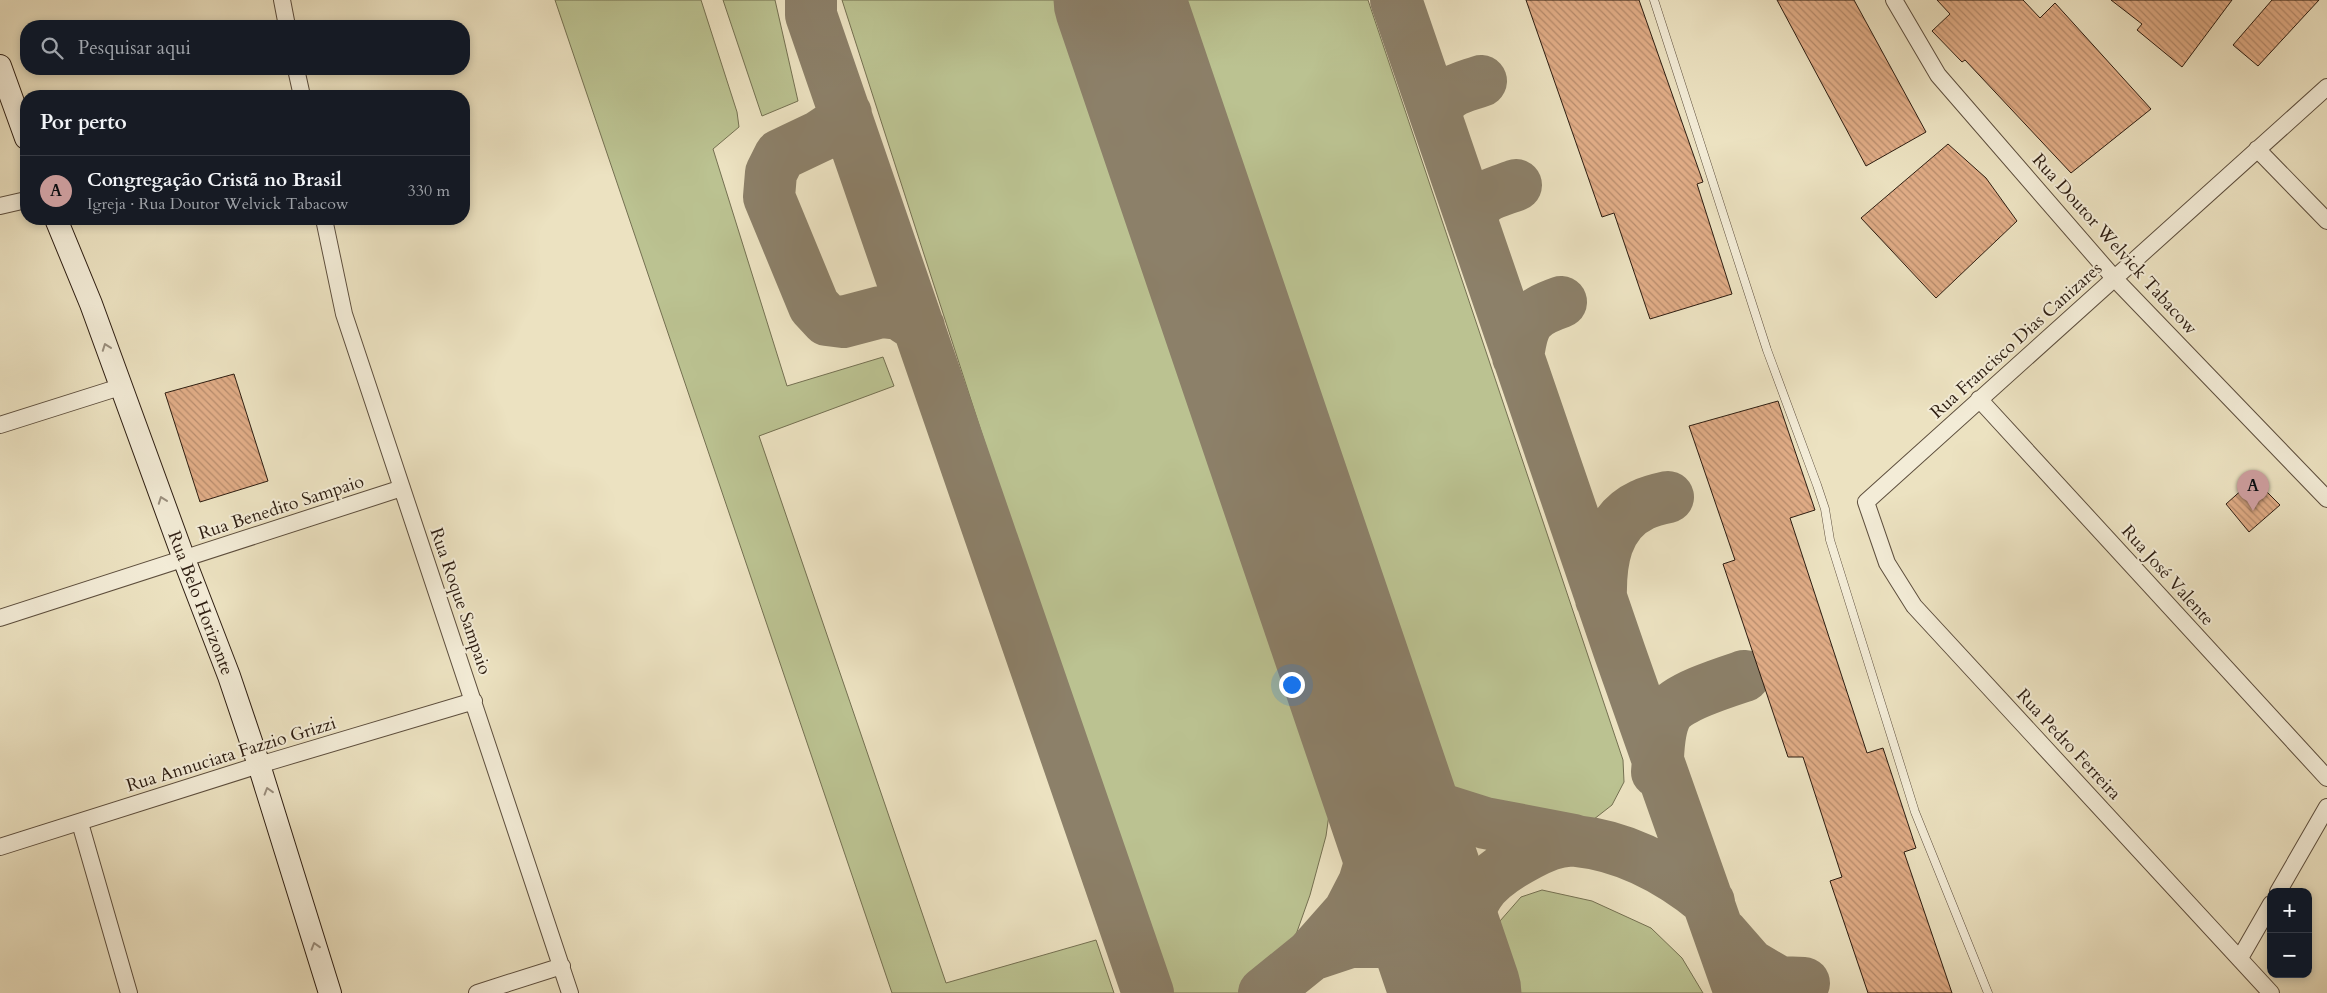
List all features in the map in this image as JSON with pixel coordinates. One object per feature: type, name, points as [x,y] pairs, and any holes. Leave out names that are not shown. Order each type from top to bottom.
[{"type":"street","points":[[282,0],[286,20]]},
{"type":"street","name":"Rua Doutor Welvick Tabacow","points":[[1894,0],[1938,75],[2114,278],[2327,498]]},
{"type":"street","points":[[0,66],[20,121]]},
{"type":"street","points":[[297,75],[301,90]]},
{"type":"street","name":"Rua Francisco Dias Canizares","points":[[1866,502],[2327,87]]},
{"type":"street","points":[[2257,149],[2327,221]]},
{"type":"street","points":[[0,206],[20,201]]},
{"type":"street","name":"Rua Belo Horizonte","points":[[58,225],[91,304],[229,676],[260,765],[330,993]]},
{"type":"street","name":"Rua Roque Sampaio","points":[[325,225],[344,314],[570,993]]},
{"type":"street","points":[[0,425],[120,386]]},
{"type":"street","name":"Rua José Valente","points":[[1980,399],[2327,778]]},
{"type":"street","name":"Rua Benedito Sampaio","points":[[0,618],[402,488]]},
{"type":"street","name":"Rua Pedro Ferreira","points":[[1866,502],[1887,563],[1914,606],[2271,993]]},
{"type":"street","name":"Rua Annuciata Fazzio Grizzi","points":[[0,847],[260,765],[474,701]]},
{"type":"street","points":[[2280,888],[2327,807]]},
{"type":"street","points":[[80,822],[129,993]]},
{"type":"street","points":[[2240,958],[2267,911]]},
{"type":"street","points":[[477,993],[562,966]]},
{"type":"lane","points":[[1654,0],[1766,350],[1825,509],[1830,540],[1915,812],[1988,993]]},
{"type":"green space","points":[[555,0],[701,0],[737,112],[739,127],[713,149],[787,386],[883,357],[894,386],[759,436],[946,983],[1096,940],[1114,993],[892,993]]},
{"type":"green space","points":[[723,0],[775,0],[798,101],[762,116]]},
{"type":"green space","points":[[842,0],[1062,0],[1326,761],[1332,793],[1326,836],[1310,895],[1293,943],[1268,975],[1242,993],[1170,993],[1158,980]]},
{"type":"green space","points":[[1156,0],[1368,0],[1623,760],[1624,782],[1612,805],[1589,823],[1560,827],[1464,806],[1443,796],[1422,771],[1409,742]]},
{"type":"green space","points":[[1542,890],[1592,901],[1651,928],[1682,958],[1703,993],[1492,993],[1487,954],[1500,921],[1521,897]]},
{"type":"building","points":[[1526,0],[1639,0],[1703,182],[1697,184],[1732,294],[1650,319],[1614,213],[1602,217]]},
{"type":"building","points":[[1777,0],[1854,0],[1926,132],[1866,166]]},
{"type":"building","points":[[1937,0],[2023,0],[2040,18],[2055,3],[2151,109],[2071,173],[1965,60],[1962,62],[1932,31],[1950,14]]},
{"type":"building","points":[[2111,0],[2232,0],[2182,67],[2137,30],[2142,24]]},
{"type":"building","points":[[2272,0],[2319,0],[2258,66],[2233,45]]},
{"type":"building","points":[[1948,144],[1986,178],[2017,221],[1936,298],[1861,218]]},
{"type":"building","points":[[234,374],[268,481],[200,502],[165,393]]},
{"type":"building","points":[[1778,401],[1815,510],[1790,518],[1867,753],[1883,748],[1916,848],[1904,852],[1952,993],[1868,993],[1830,881],[1842,877],[1803,757],[1788,757],[1723,564],[1735,560],[1689,426]]},
{"type":"building","points":[[2254,479],[2280,505],[2249,532],[2226,504]]},
{"type":"taxiway","points":[[811,0],[811,15],[1148,993]]},
{"type":"taxiway","points":[[1396,0],[1620,653],[1740,993]]},
{"type":"taxiway","points":[[1435,114],[1447,95],[1481,81]]},
{"type":"taxiway","points":[[846,114],[835,126],[820,136],[780,155],[771,173],[769,197],[814,306],[827,320],[843,322],[881,312],[899,314],[919,327]]},
{"type":"taxiway","points":[[1472,222],[1474,213],[1481,201],[1486,197],[1516,185]]},
{"type":"taxiway","points":[[1518,357],[1522,335],[1529,321],[1534,315],[1561,302]]},
{"type":"taxiway","points":[[1601,599],[1602,572],[1607,545],[1620,522],[1630,512],[1645,504],[1668,497]]},
{"type":"taxiway","points":[[1657,772],[1660,733],[1664,719],[1673,706],[1715,686],[1744,676]]},
{"type":"taxiway","points":[[1311,955],[1349,912],[1364,883],[1377,840],[1381,797],[1374,751],[1397,779],[1428,805],[1485,823],[1574,840]]},
{"type":"taxiway","points":[[1460,993],[1457,968],[1459,942],[1466,916],[1478,894],[1501,871],[1545,846],[1558,842],[1576,841],[1613,848],[1663,870],[1709,902]]},
{"type":"taxiway","points":[[1722,933],[1750,965],[1779,982],[1804,983]]},
{"type":"taxiway","points":[[1264,993],[1311,955],[1350,942],[1390,942],[1420,955],[1444,976],[1452,993]]},
{"type":"runway","points":[[1119,0],[1456,993]]},
{"type":"place","name":"Congregação Cristã no Brasil","points":[[2253,511]]}]
